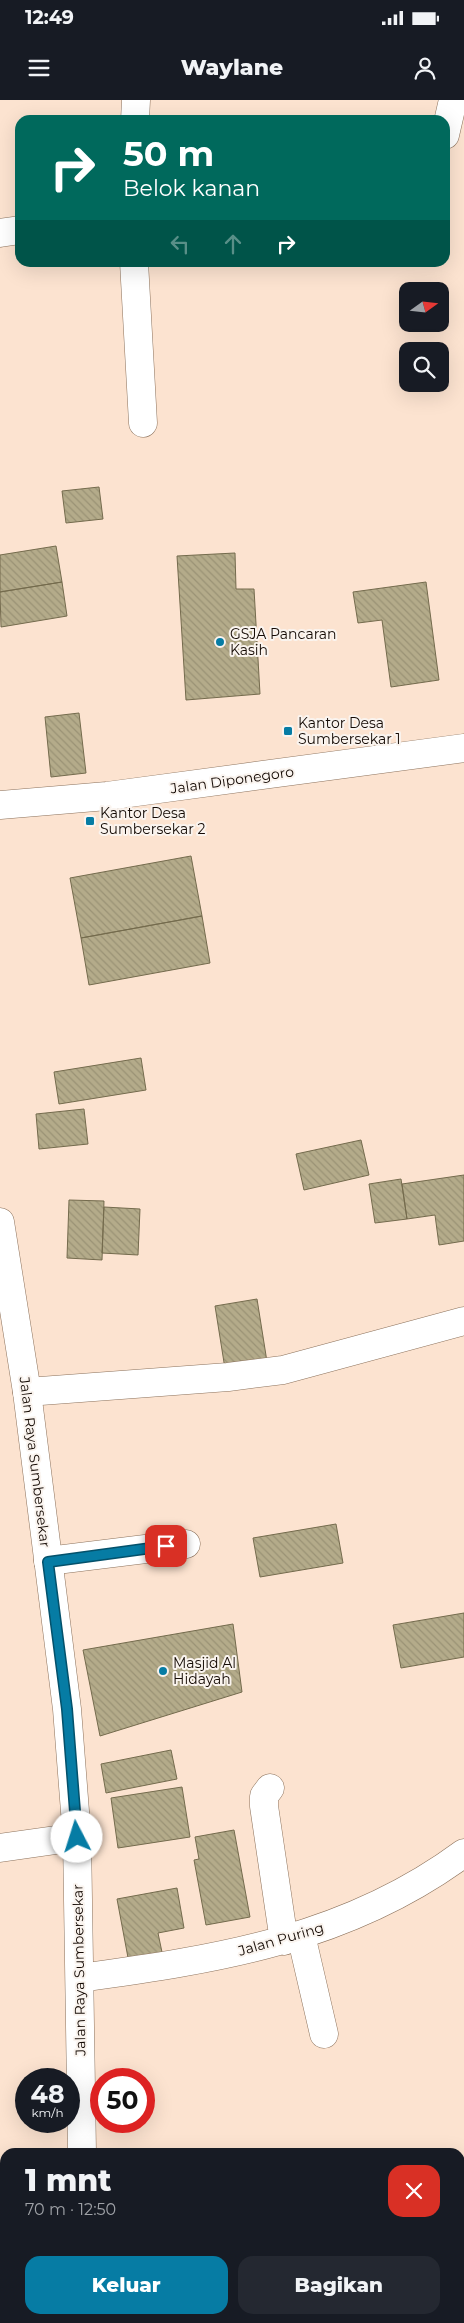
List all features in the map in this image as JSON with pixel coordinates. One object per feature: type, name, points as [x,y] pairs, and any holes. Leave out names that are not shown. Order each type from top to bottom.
[{"type":"street","points":[[135,115],[136,100]]},
{"type":"street","points":[[450,115],[453,100]]},
{"type":"street","points":[[0,233],[15,231]]},
{"type":"street","points":[[134,267],[143,423]]},
{"type":"street","name":"Jalan Diponegoro","points":[[0,805],[107,796],[464,748]]},
{"type":"street","name":"Jalan Raya Sumbersekar","points":[[0,1222],[27,1392],[67,1709],[77,1837],[82,2148]]},
{"type":"street","points":[[27,1392],[228,1378],[283,1370],[464,1321]]},
{"type":"street","points":[[48,1562],[186,1544]]},
{"type":"street","points":[[270,1788],[264,1796],[264,1806],[292,1938],[324,2034]]},
{"type":"street","points":[[0,1848],[77,1837]]},
{"type":"street","name":"Jalan Puring","points":[[80,1978],[194,1962],[292,1938],[352,1918],[390,1900],[442,1869],[464,1853]]},
{"type":"building","points":[[99,487],[103,519],[66,523],[62,491]]},
{"type":"building","points":[[56,546],[62,582],[0,592],[0,555]]},
{"type":"building","name":"GSJA Pancaran Kasih","points":[[235,553],[236,589],[254,589],[260,694],[186,700],[177,556]]},
{"type":"building","points":[[62,582],[67,616],[1,627],[0,592]]},
{"type":"building","points":[[426,582],[439,680],[391,687],[382,620],[358,623],[353,592]]},
{"type":"building","points":[[79,713],[86,773],[51,777],[45,717]]},
{"type":"building","points":[[191,856],[202,916],[81,938],[70,878]]},
{"type":"building","points":[[202,916],[210,963],[89,985],[81,938]]},
{"type":"building","points":[[141,1058],[146,1090],[59,1104],[54,1072]]},
{"type":"building","points":[[84,1109],[88,1144],[39,1149],[36,1114]]},
{"type":"building","points":[[361,1140],[369,1175],[304,1190],[296,1154]]},
{"type":"building","points":[[464,1175],[464,1241],[439,1245],[435,1215],[407,1219],[402,1184]]},
{"type":"building","points":[[401,1179],[407,1219],[375,1223],[369,1184]]},
{"type":"building","points":[[69,1200],[104,1201],[102,1260],[67,1258]]},
{"type":"building","points":[[104,1207],[140,1209],[138,1255],[102,1253]]},
{"type":"building","points":[[257,1299],[268,1368],[226,1375],[215,1306]]},
{"type":"building","points":[[336,1524],[343,1563],[260,1577],[253,1538]]},
{"type":"building","points":[[464,1613],[464,1657],[401,1668],[393,1625]]},
{"type":"building","name":"Masjid Al Hidayah","points":[[233,1624],[242,1692],[100,1736],[83,1650]]},
{"type":"building","points":[[171,1750],[177,1779],[106,1793],[101,1764]]},
{"type":"building","points":[[182,1787],[190,1837],[118,1848],[111,1798]]},
{"type":"building","points":[[234,1830],[250,1917],[206,1925],[194,1860],[199,1859],[195,1837]]},
{"type":"building","points":[[177,1888],[184,1928],[158,1933],[163,1957],[129,1963],[117,1899]]},
{"type":"place","name":"GSJA Pancaran Kasih","points":[[220,642]]},
{"type":"place","name":"Kantor Desa Sumbersekar 1","points":[[288,731]]},
{"type":"place","name":"Kantor Desa Sumbersekar 2","points":[[90,821]]},
{"type":"place","name":"Masjid Al Hidayah","points":[[163,1671]]},
{"type":"route","points":[[77,1837],[67,1709],[48,1562],[166,1546]]}]
